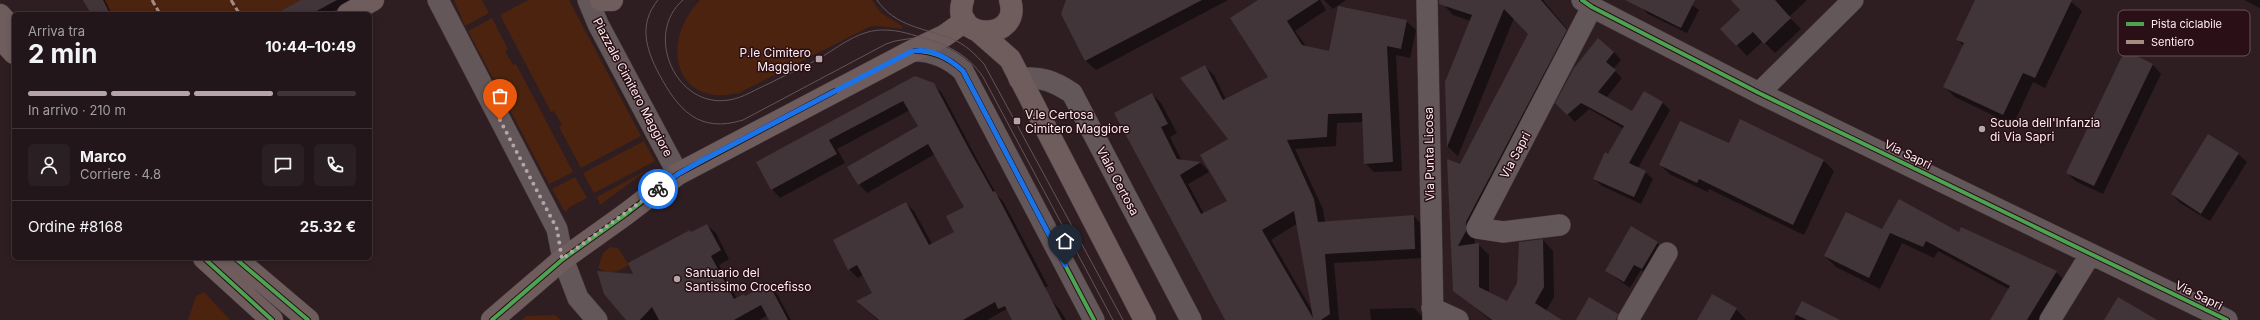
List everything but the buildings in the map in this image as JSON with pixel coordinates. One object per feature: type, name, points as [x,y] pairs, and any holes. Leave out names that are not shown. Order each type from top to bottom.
[{"type":"main road","points":[[352,12],[373,0]]},
{"type":"main road","name":"Piazzale Cimitero Maggiore","points":[[601,0],[612,0]]},
{"type":"main road","points":[[963,0],[962,12],[972,26],[1010,59],[1145,320]]},
{"type":"main road","points":[[492,320],[562,259],[626,214],[678,174],[944,36],[972,26],[994,31],[1012,7]]},
{"type":"main road","points":[[1010,59],[1012,7]]},
{"type":"main road","points":[[0,15],[12,28]]},
{"type":"main road","points":[[0,38],[12,51]]},
{"type":"main road","points":[[205,260],[254,320]]},
{"type":"main road","points":[[205,260],[272,320]]},
{"type":"main road","points":[[237,260],[308,320]]},
{"type":"street","points":[[438,0],[557,229],[562,259],[578,298],[597,320]]},
{"type":"street","name":"Piazzale Cimitero Maggiore","points":[[588,0],[598,24],[678,174]]},
{"type":"street","name":"Via Punta Licosa","points":[[1427,0],[1433,314]]},
{"type":"street","points":[[1759,93],[1853,0]]},
{"type":"street","name":"Via Sapri","points":[[1560,225],[1503,232],[1477,228],[1587,4],[1759,93],[2090,255],[2227,320]]},
{"type":"street","points":[[915,50],[927,51],[944,57],[963,71],[1094,320]]},
{"type":"street","name":"Viale Certosa","points":[[1020,79],[1034,76],[1056,82],[1072,93],[1191,320]]},
{"type":"street","points":[[1628,320],[1667,253]]},
{"type":"street","points":[[2050,320],[2090,255]]},
{"type":"street","points":[[1433,314],[1458,320]]},
{"type":"shaded area","points":[[83,0],[337,0],[315,12],[90,12]]},
{"type":"shaded area","points":[[454,0],[482,0],[489,13],[465,26]]},
{"type":"shaded area","points":[[528,0],[569,0],[641,136],[581,168],[559,127],[562,125],[554,111],[551,112],[500,15]]},
{"type":"shaded area","points":[[700,0],[872,0],[881,13],[902,26],[902,29],[878,26],[869,27],[739,93],[717,95],[699,91],[687,81],[680,68],[677,51],[680,34],[687,16]]},
{"type":"shaded area","points":[[492,18],[508,49],[505,51],[513,65],[516,64],[573,172],[549,184],[468,31]]},
{"type":"shaded area","points":[[644,141],[655,161],[594,193],[583,173]]},
{"type":"shaded area","points":[[649,169],[600,205],[597,197]]},
{"type":"shaded area","points":[[575,177],[587,198],[570,207],[565,212],[552,189]]},
{"type":"shaded area","points":[[610,247],[618,248],[629,265],[614,272],[606,272],[598,268],[603,253]]},
{"type":"shaded area","points":[[204,292],[230,320],[188,320],[196,296]]},
{"type":"shaded area","points":[[555,315],[561,320],[522,320],[526,316]]},
{"type":"tram line","points":[[658,0],[652,9],[646,27],[646,37],[654,65],[666,87],[682,108],[702,121],[714,124],[743,120],[886,44],[914,38]]},
{"type":"tram line","points":[[683,0],[671,14],[666,31],[666,49],[671,66],[681,81],[694,93],[710,100],[729,100],[744,95],[814,62],[859,35],[876,30],[896,31],[927,39],[951,49],[972,63],[983,77],[1113,320]]},
{"type":"tram line","points":[[877,0],[884,9],[893,16],[911,26],[942,35],[965,46],[984,64],[1123,320]]},
{"type":"marked path","points":[[152,0],[159,12]]},
{"type":"marked path","points":[[231,0],[238,12]]},
{"type":"cycle path","points":[[1582,0],[1592,7],[1759,93],[2227,320]]},
{"type":"cycle path","points":[[915,51],[929,52],[941,56],[952,62],[963,71],[1094,320]]},
{"type":"cycle path","points":[[492,320],[563,259],[626,214],[678,174],[835,91]]},
{"type":"cycle path","points":[[206,260],[272,320]]},
{"type":"cycle path","points":[[237,260],[308,320]]},
{"type":"way so far","points":[[500,120],[557,229],[562,259],[626,214],[658,189]]},
{"type":"place","name":"P.le Cimitero Maggiore","points":[[819,59]]},
{"type":"place","name":"V.le Certosa Cimitero Maggiore","points":[[1017,121]]},
{"type":"place","name":"Scuola dell'Infanzia di Via Sapri","points":[[1982,129]]},
{"type":"place","name":"Santuario del Santissimo Crocefisso","points":[[677,279]]},
{"type":"route","points":[[658,189],[678,174],[699,162],[910,52],[915,50],[927,51],[944,57],[953,62],[963,71],[1065,265]]}]
